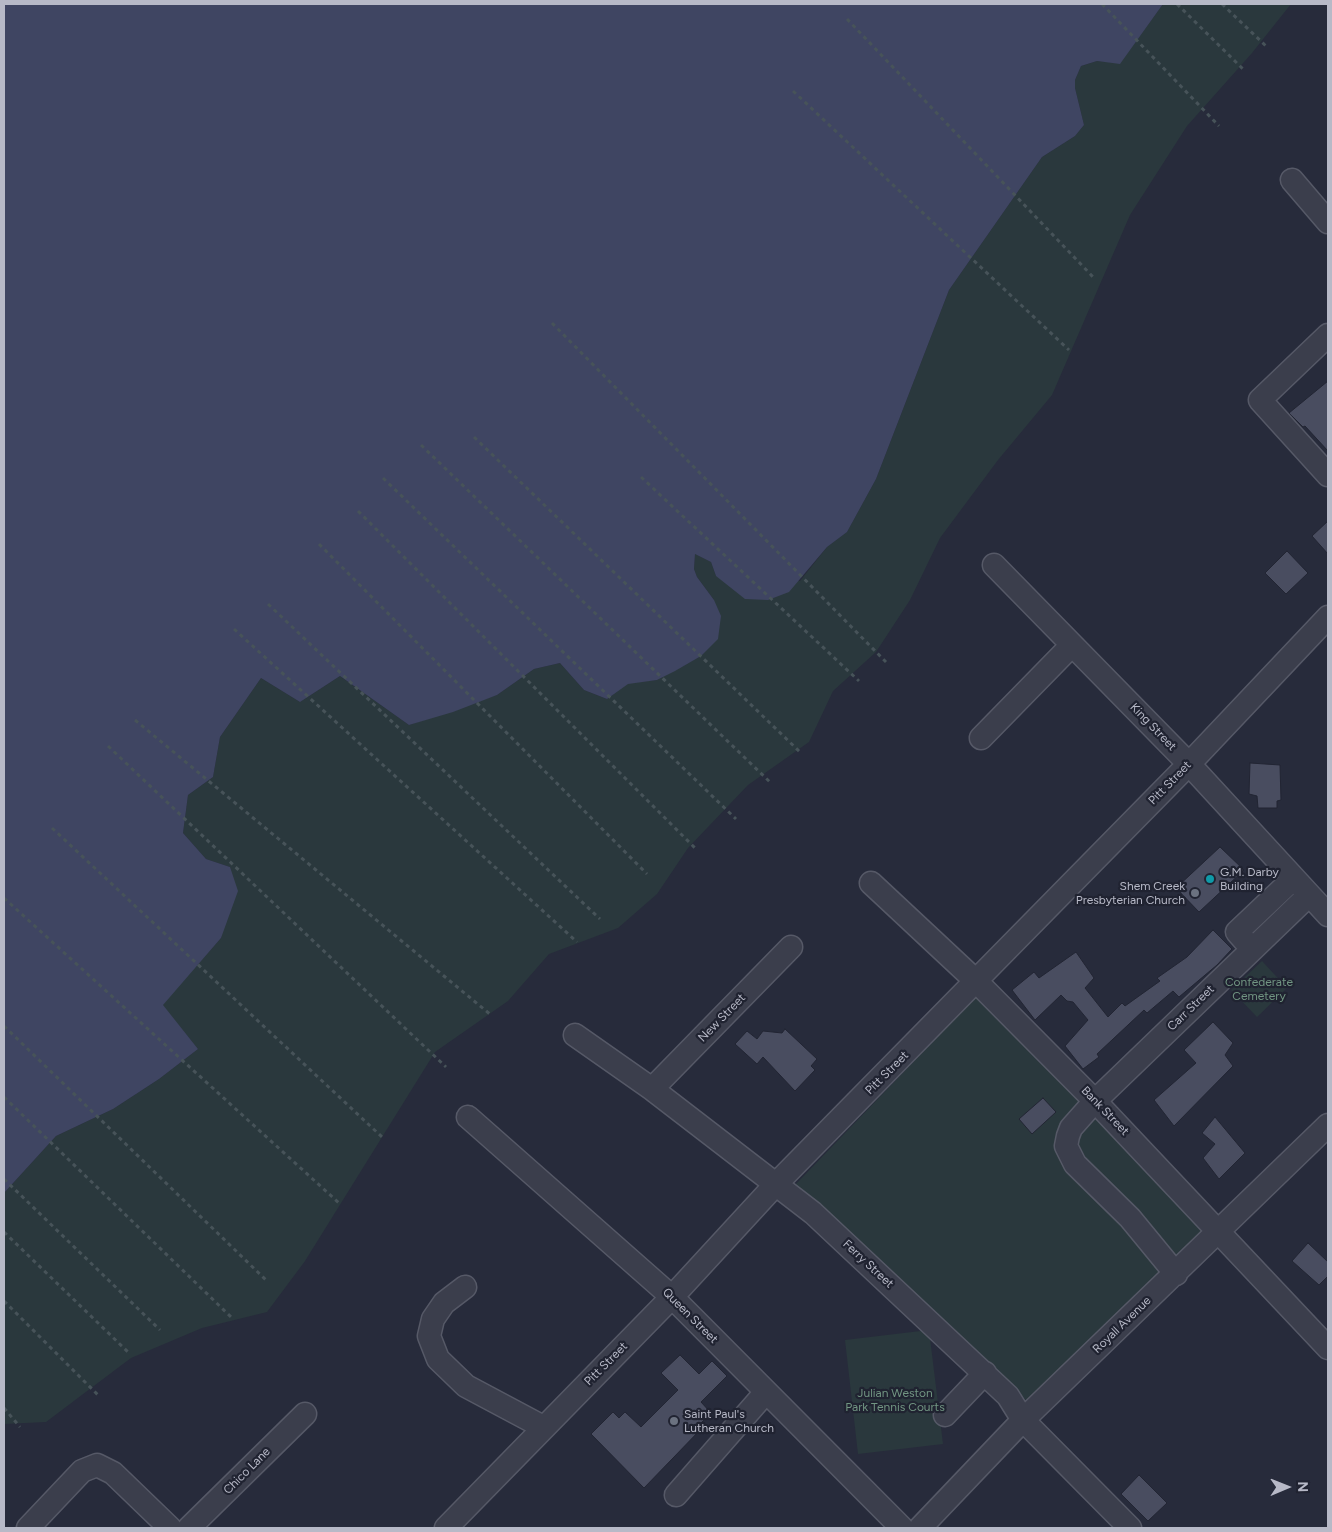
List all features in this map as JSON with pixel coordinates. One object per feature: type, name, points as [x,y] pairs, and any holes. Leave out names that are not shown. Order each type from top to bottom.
[{"type":"street","points":[[1292,180],[1328,222]]},
{"type":"street","points":[[1328,336],[1260,400],[1328,475]]},
{"type":"street","name":"King Street","points":[[994,565],[1189,764],[1328,915]]},
{"type":"street","name":"Pitt Street","points":[[450,1527],[543,1427],[672,1297],[776,1184],[977,982],[1189,764],[1328,617]]},
{"type":"street","points":[[980,738],[1072,645]]},
{"type":"street","points":[[1252,949],[1237,932],[1294,878]]},
{"type":"street","name":"Bank Street","points":[[871,883],[977,982],[1095,1100],[1328,1348]]},
{"type":"street","name":"Carr Street","points":[[1176,1274],[1130,1218],[1069,1156],[1066,1146],[1070,1128],[1095,1100],[1309,895]]},
{"type":"street","name":"New Street","points":[[652,1089],[791,947]]},
{"type":"street","name":"Ferry Street","points":[[575,1035],[652,1089],[813,1213],[985,1373],[1008,1396],[1023,1420],[1130,1528]]},
{"type":"street","name":"Queen Street","points":[[468,1117],[672,1297],[902,1528]]},
{"type":"street","name":"Royall Avenue","points":[[920,1528],[1023,1420],[1328,1126]]},
{"type":"street","points":[[465,1287],[444,1303],[434,1319],[429,1336],[438,1359],[466,1386],[543,1427]]},
{"type":"street","points":[[945,1415],[985,1373]]},
{"type":"street","points":[[676,1495],[766,1392]]},
{"type":"street","name":"Chico Lane","points":[[189,1528],[305,1414]]},
{"type":"street","points":[[28,1528],[82,1472],[97,1465],[113,1473],[170,1528]]},
{"type":"path","points":[[1102,4],[1219,126]]},
{"type":"path","points":[[1177,4],[1245,72]]},
{"type":"path","points":[[1222,4],[1268,48]]},
{"type":"path","points":[[848,20],[1094,278]]},
{"type":"path","points":[[793,91],[1069,350]]},
{"type":"path","points":[[552,323],[886,662]]},
{"type":"path","points":[[474,437],[801,753]]},
{"type":"path","points":[[420,445],[772,784]]},
{"type":"path","points":[[641,477],[859,682]]},
{"type":"path","points":[[383,478],[736,819]]},
{"type":"path","points":[[358,511],[697,850]]},
{"type":"path","points":[[319,544],[647,874]]},
{"type":"path","points":[[268,604],[600,919]]},
{"type":"path","points":[[234,629],[577,942]]},
{"type":"path","points":[[135,720],[491,1015]]},
{"type":"path","points":[[108,746],[446,1067]]},
{"type":"path","points":[[52,828],[382,1138]]},
{"type":"path","points":[[4,898],[340,1203]]},
{"type":"path","points":[[4,1026],[267,1280]]},
{"type":"path","points":[[4,1097],[231,1317]]},
{"type":"path","points":[[4,1179],[160,1330]]},
{"type":"path","points":[[4,1232],[128,1352]]},
{"type":"path","points":[[4,1300],[100,1397]]},
{"type":"path","points":[[4,1408],[20,1427]]},
{"type":"green space","points":[[1163,4],[1291,4],[1252,53],[1187,126],[1130,215],[1052,395],[998,460],[940,538],[910,600],[876,652],[833,691],[809,742],[748,785],[688,848],[657,894],[618,928],[549,954],[508,1001],[435,1052],[305,1261],[267,1312],[202,1328],[131,1358],[46,1422],[4,1424],[4,1193],[56,1136],[113,1109],[159,1079],[198,1049],[162,1005],[221,938],[230,867],[206,859],[183,833],[188,795],[213,777],[220,737],[261,678],[300,702],[340,676],[409,725],[497,695],[534,669],[560,663],[584,690],[607,699],[628,683],[657,680],[701,656],[714,600],[697,577],[694,569],[695,554],[711,562],[716,576],[800,581],[827,547],[847,532],[876,479],[949,290],[1042,157],[1075,136],[1084,125],[1075,88],[1075,80],[1081,66],[1097,61],[1120,63]]},
{"type":"green space","name":"Confederate Cemetery","points":[[1262,961],[1287,988],[1257,1017],[1231,990]]},
{"type":"green space","points":[[978,995],[1206,1231],[1027,1401],[795,1185]]},
{"type":"green space","name":"Julian Weston Park Tennis Courts","points":[[929,1330],[943,1444],[858,1454],[845,1340]]},
{"type":"water","points":[[4,4],[1163,4],[1120,64],[1097,61],[1081,66],[1075,80],[1075,88],[1084,125],[1075,136],[1042,157],[949,290],[876,479],[847,532],[827,547],[789,592],[768,600],[745,599],[716,576],[711,562],[695,554],[694,569],[697,577],[714,600],[721,616],[718,639],[701,656],[675,671],[657,680],[628,684],[607,699],[584,690],[560,663],[534,669],[497,695],[453,712],[409,725],[340,676],[300,702],[261,678],[220,737],[213,777],[188,795],[183,833],[206,859],[230,867],[238,891],[221,938],[163,1005],[198,1049],[159,1079],[113,1109],[56,1136],[4,1193]]},
{"type":"building","points":[[1328,381],[1328,451],[1305,426],[1303,427],[1289,413]]},
{"type":"building","points":[[1328,521],[1328,554],[1312,536]]},
{"type":"building","points":[[1287,551],[1308,573],[1286,594],[1265,573]]},
{"type":"building","points":[[1250,763],[1280,765],[1281,800],[1277,801],[1277,808],[1258,808],[1257,796],[1249,794]]},
{"type":"building","name":"G.M. Darby Building","points":[[1220,847],[1244,870],[1199,912],[1176,888]]},
{"type":"building","points":[[1213,930],[1232,949],[1217,965],[1179,997],[1173,991],[1147,1013],[1144,1010],[1097,1054],[1099,1057],[1083,1069],[1065,1046],[1088,1020],[1073,1002],[1067,1001],[1061,995],[1035,1020],[1012,990],[1034,972],[1039,978],[1076,952],[1094,978],[1085,988],[1108,1017],[1122,1003],[1125,1006],[1160,981],[1157,978],[1187,957]]},
{"type":"building","points":[[1213,1022],[1233,1043],[1225,1055],[1233,1066],[1174,1126],[1154,1100],[1196,1063],[1184,1050]]},
{"type":"building","points":[[785,1029],[817,1059],[811,1066],[815,1070],[795,1091],[763,1057],[757,1064],[735,1044],[747,1031],[757,1039],[763,1031],[782,1033]]},
{"type":"building","points":[[1043,1098],[1056,1112],[1032,1134],[1019,1119]]},
{"type":"building","points":[[1215,1117],[1245,1153],[1219,1179],[1203,1158],[1215,1144],[1202,1133]]},
{"type":"building","points":[[1308,1243],[1328,1262],[1328,1276],[1319,1285],[1292,1261]]},
{"type":"building","name":"Saint Paul's Lutheran Church","points":[[680,1355],[699,1374],[712,1361],[727,1376],[701,1402],[711,1413],[699,1425],[702,1428],[644,1488],[591,1434],[613,1412],[619,1418],[625,1412],[641,1427],[678,1390],[661,1373]]},
{"type":"building","points":[[1139,1475],[1167,1503],[1148,1521],[1121,1494]]},
{"type":"place","name":"G.M. Darby Building","points":[[1210,879]]},
{"type":"place","name":"Shem Creek Presbyterian Church","points":[[1195,893]]},
{"type":"place","name":"Saint Paul's Lutheran Church","points":[[674,1421]]}]
